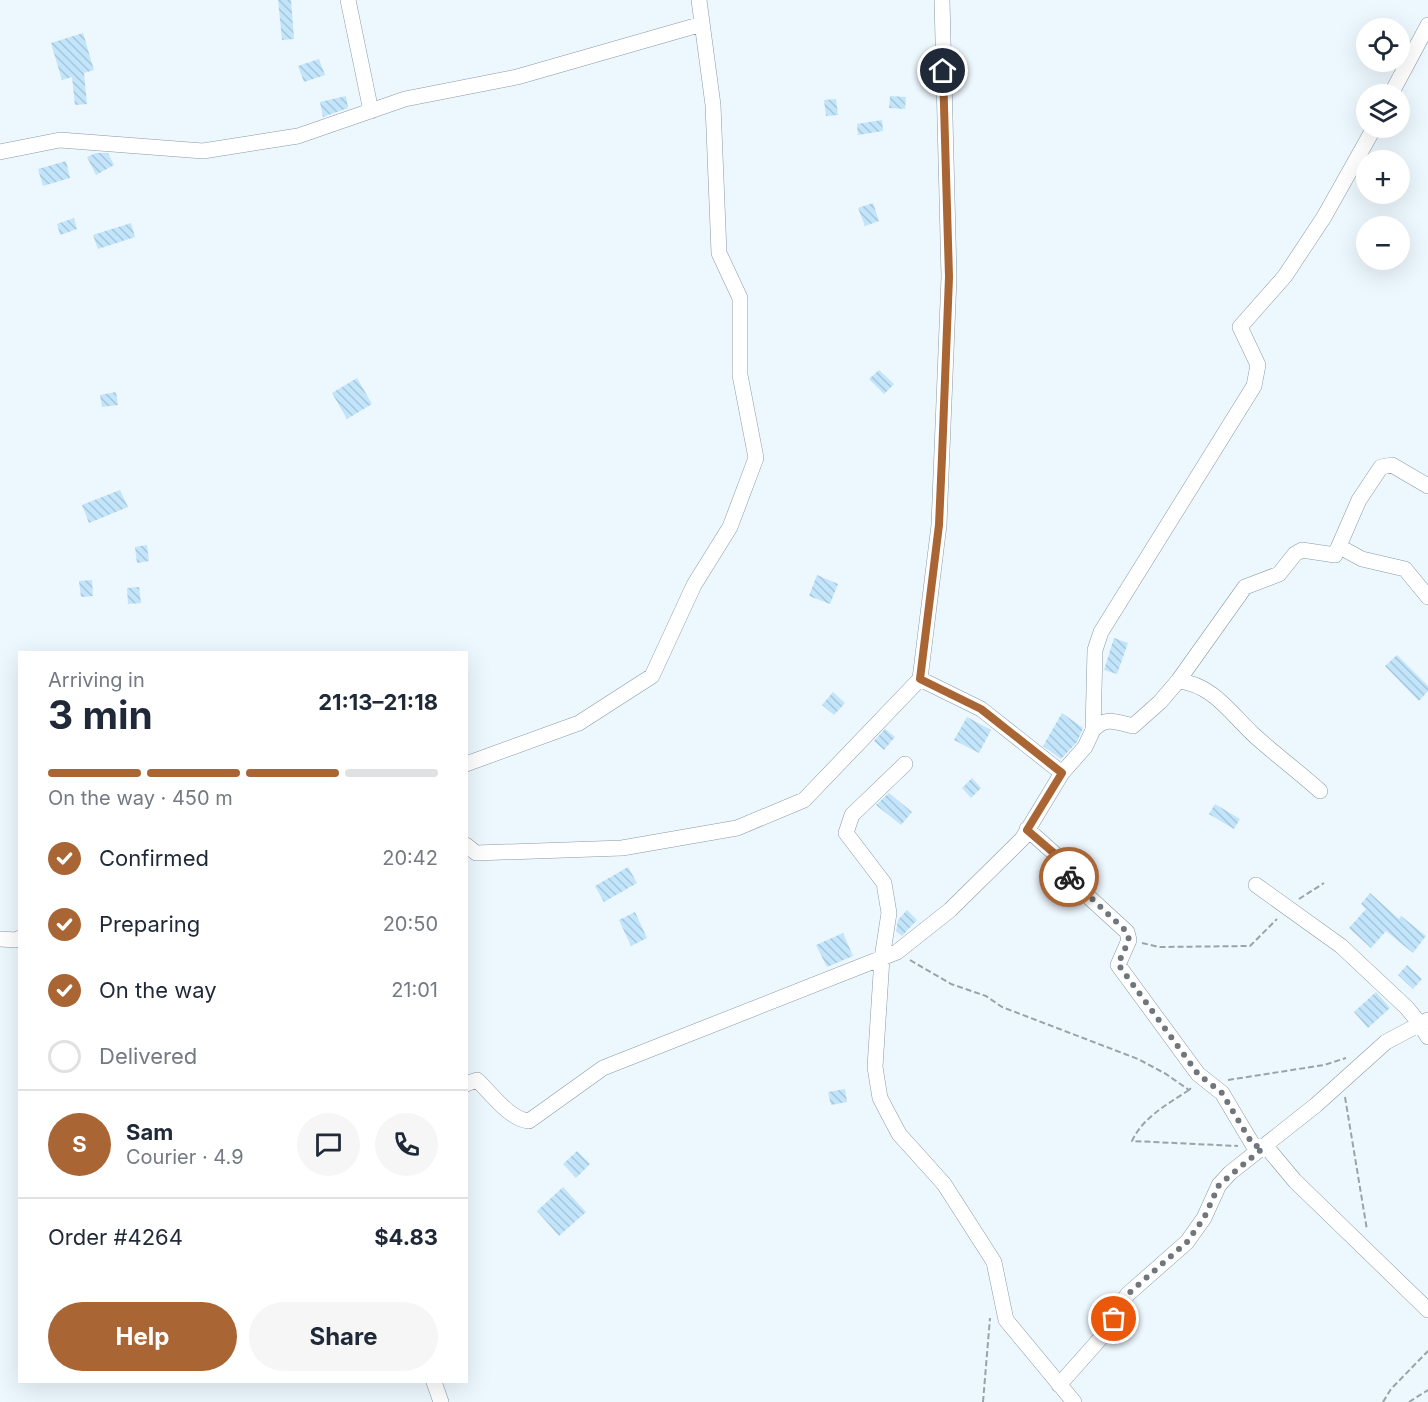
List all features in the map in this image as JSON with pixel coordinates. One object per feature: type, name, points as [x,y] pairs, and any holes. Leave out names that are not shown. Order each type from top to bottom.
[{"type":"street","points":[[348,0],[370,111]]},
{"type":"street","points":[[468,763],[579,723],[652,676],[694,585],[730,527],[756,458],[740,375],[740,298],[719,253],[713,105],[699,0]]},
{"type":"street","points":[[468,847],[476,853],[621,848],[737,828],[804,800],[920,679],[939,525],[949,277],[942,0]]},
{"type":"street","points":[[0,152],[60,141],[203,150],[298,136],[405,99],[517,77],[702,24]]},
{"type":"street","points":[[1396,84],[1428,25]]},
{"type":"street","points":[[1093,730],[1095,650],[1101,632],[1254,386],[1258,365],[1240,327],[1292,266],[1324,217],[1368,138]]},
{"type":"street","points":[[468,1083],[477,1080],[512,1114],[520,1120],[529,1120],[603,1068],[897,952],[950,910],[1022,838],[1062,773],[1085,747],[1093,730],[1100,722],[1109,720],[1133,726],[1146,717],[1178,681],[1245,587],[1279,574],[1295,554],[1302,550],[1328,556],[1335,555],[1359,500],[1381,467],[1392,465],[1428,486]]},
{"type":"street","points":[[1340,547],[1362,560],[1405,569],[1428,597]]},
{"type":"street","points":[[920,679],[981,709],[1062,773]]},
{"type":"street","points":[[1178,681],[1193,682],[1211,694],[1255,736],[1320,791]]},
{"type":"street","points":[[905,764],[852,815],[846,833],[884,883],[889,913],[882,958],[875,1067],[880,1098],[899,1134],[944,1184],[994,1262],[1006,1320],[1074,1402]]},
{"type":"street","points":[[1027,830],[1055,854],[1067,875],[1080,889],[1118,922],[1129,940],[1118,964],[1144,1004],[1173,1037],[1198,1074],[1222,1093],[1253,1145],[1269,1150],[1295,1181],[1428,1310]]},
{"type":"street","points":[[1059,1385],[1107,1331],[1119,1306],[1128,1294],[1187,1242],[1208,1210],[1219,1185],[1343,1082],[1386,1042],[1425,1027],[1341,946],[1256,885]]},
{"type":"street","points":[[0,939],[18,939]]},
{"type":"street","points":[[434,1383],[441,1402]]},
{"type":"path","points":[[1129,940],[1159,947],[1250,946],[1300,898],[1324,883]]},
{"type":"path","points":[[897,952],[951,984],[986,996],[1002,1007],[1138,1059],[1189,1090]]},
{"type":"path","points":[[1263,1148],[1132,1141],[1138,1129],[1152,1116],[1206,1081],[1250,1078],[1273,1071],[1324,1065],[1356,1054],[1372,1056]]},
{"type":"path","points":[[1343,1082],[1367,1233]]},
{"type":"path","points":[[983,1402],[990,1316]]},
{"type":"path","points":[[1383,1402],[1391,1389],[1428,1351]]},
{"type":"path","points":[[1409,1402],[1428,1390]]},
{"type":"building","points":[[278,0],[291,0],[294,39],[282,40]]},
{"type":"building","points":[[83,33],[94,70],[84,73],[87,104],[75,105],[72,77],[62,80],[51,43]]},
{"type":"building","points":[[319,59],[325,75],[304,82],[298,66]]},
{"type":"building","points":[[346,96],[348,108],[323,117],[320,102]]},
{"type":"building","points":[[890,96],[906,97],[905,109],[889,108]]},
{"type":"building","points":[[836,99],[838,115],[826,116],[824,100]]},
{"type":"building","points":[[882,120],[883,131],[858,135],[857,124]]},
{"type":"building","points":[[96,153],[108,153],[114,165],[96,175],[87,157]]},
{"type":"building","points":[[66,161],[70,178],[43,186],[38,169]]},
{"type":"building","points":[[873,203],[879,221],[865,226],[858,208]]},
{"type":"building","points":[[74,218],[77,229],[60,235],[57,224]]},
{"type":"building","points":[[131,223],[135,237],[98,249],[93,235]]},
{"type":"building","points":[[879,370],[894,384],[884,394],[869,379]]},
{"type":"building","points":[[357,378],[372,404],[347,419],[332,393]]},
{"type":"building","points":[[116,392],[118,405],[102,407],[100,395]]},
{"type":"building","points":[[120,490],[128,507],[89,523],[82,505]]},
{"type":"building","points":[[147,545],[149,561],[137,563],[135,547]]},
{"type":"building","points":[[817,575],[838,584],[830,604],[809,596]]},
{"type":"building","points":[[92,580],[93,596],[81,597],[79,581]]},
{"type":"building","points":[[139,587],[141,603],[128,604],[127,588]]},
{"type":"building","points":[[1114,638],[1128,643],[1117,674],[1104,670]]},
{"type":"building","points":[[1397,655],[1428,686],[1428,691],[1419,701],[1385,666]]},
{"type":"building","points":[[833,692],[845,703],[834,715],[822,705]]},
{"type":"building","points":[[1062,713],[1083,728],[1077,742],[1061,759],[1043,746]]},
{"type":"building","points":[[967,717],[991,730],[979,753],[954,740]]},
{"type":"building","points":[[885,729],[895,737],[884,750],[874,741]]},
{"type":"building","points":[[972,778],[981,788],[971,798],[962,788]]},
{"type":"building","points":[[889,793],[912,812],[901,825],[876,805]]},
{"type":"building","points":[[1215,804],[1240,819],[1234,829],[1209,814]]},
{"type":"building","points":[[628,867],[637,883],[604,902],[595,886]]},
{"type":"building","points":[[1370,893],[1399,919],[1401,916],[1426,936],[1413,953],[1386,931],[1371,948],[1349,928],[1366,909],[1361,904]]},
{"type":"building","points":[[907,910],[917,920],[902,936],[896,931],[898,920]]},
{"type":"building","points":[[635,912],[647,938],[631,946],[619,920]]},
{"type":"building","points":[[843,933],[853,956],[827,967],[816,945]]},
{"type":"building","points":[[1407,965],[1422,979],[1413,989],[1398,975]]},
{"type":"building","points":[[1376,992],[1390,1008],[1368,1028],[1354,1012]]},
{"type":"building","points":[[845,1089],[847,1102],[831,1105],[828,1092]]},
{"type":"building","points":[[577,1151],[590,1164],[576,1178],[563,1164]]},
{"type":"building","points":[[563,1187],[586,1212],[559,1236],[537,1211]]},
{"type":"way so far","points":[[1069,877],[1127,932],[1129,940],[1120,955],[1118,964],[1144,1004],[1173,1037],[1198,1074],[1222,1093],[1253,1145],[1263,1148],[1251,1155],[1219,1185],[1213,1202],[1187,1242],[1128,1294],[1119,1306],[1114,1319]]},
{"type":"route","points":[[943,71],[949,277],[939,525],[920,679],[981,709],[1062,773],[1027,830],[1055,854],[1069,877]]}]
